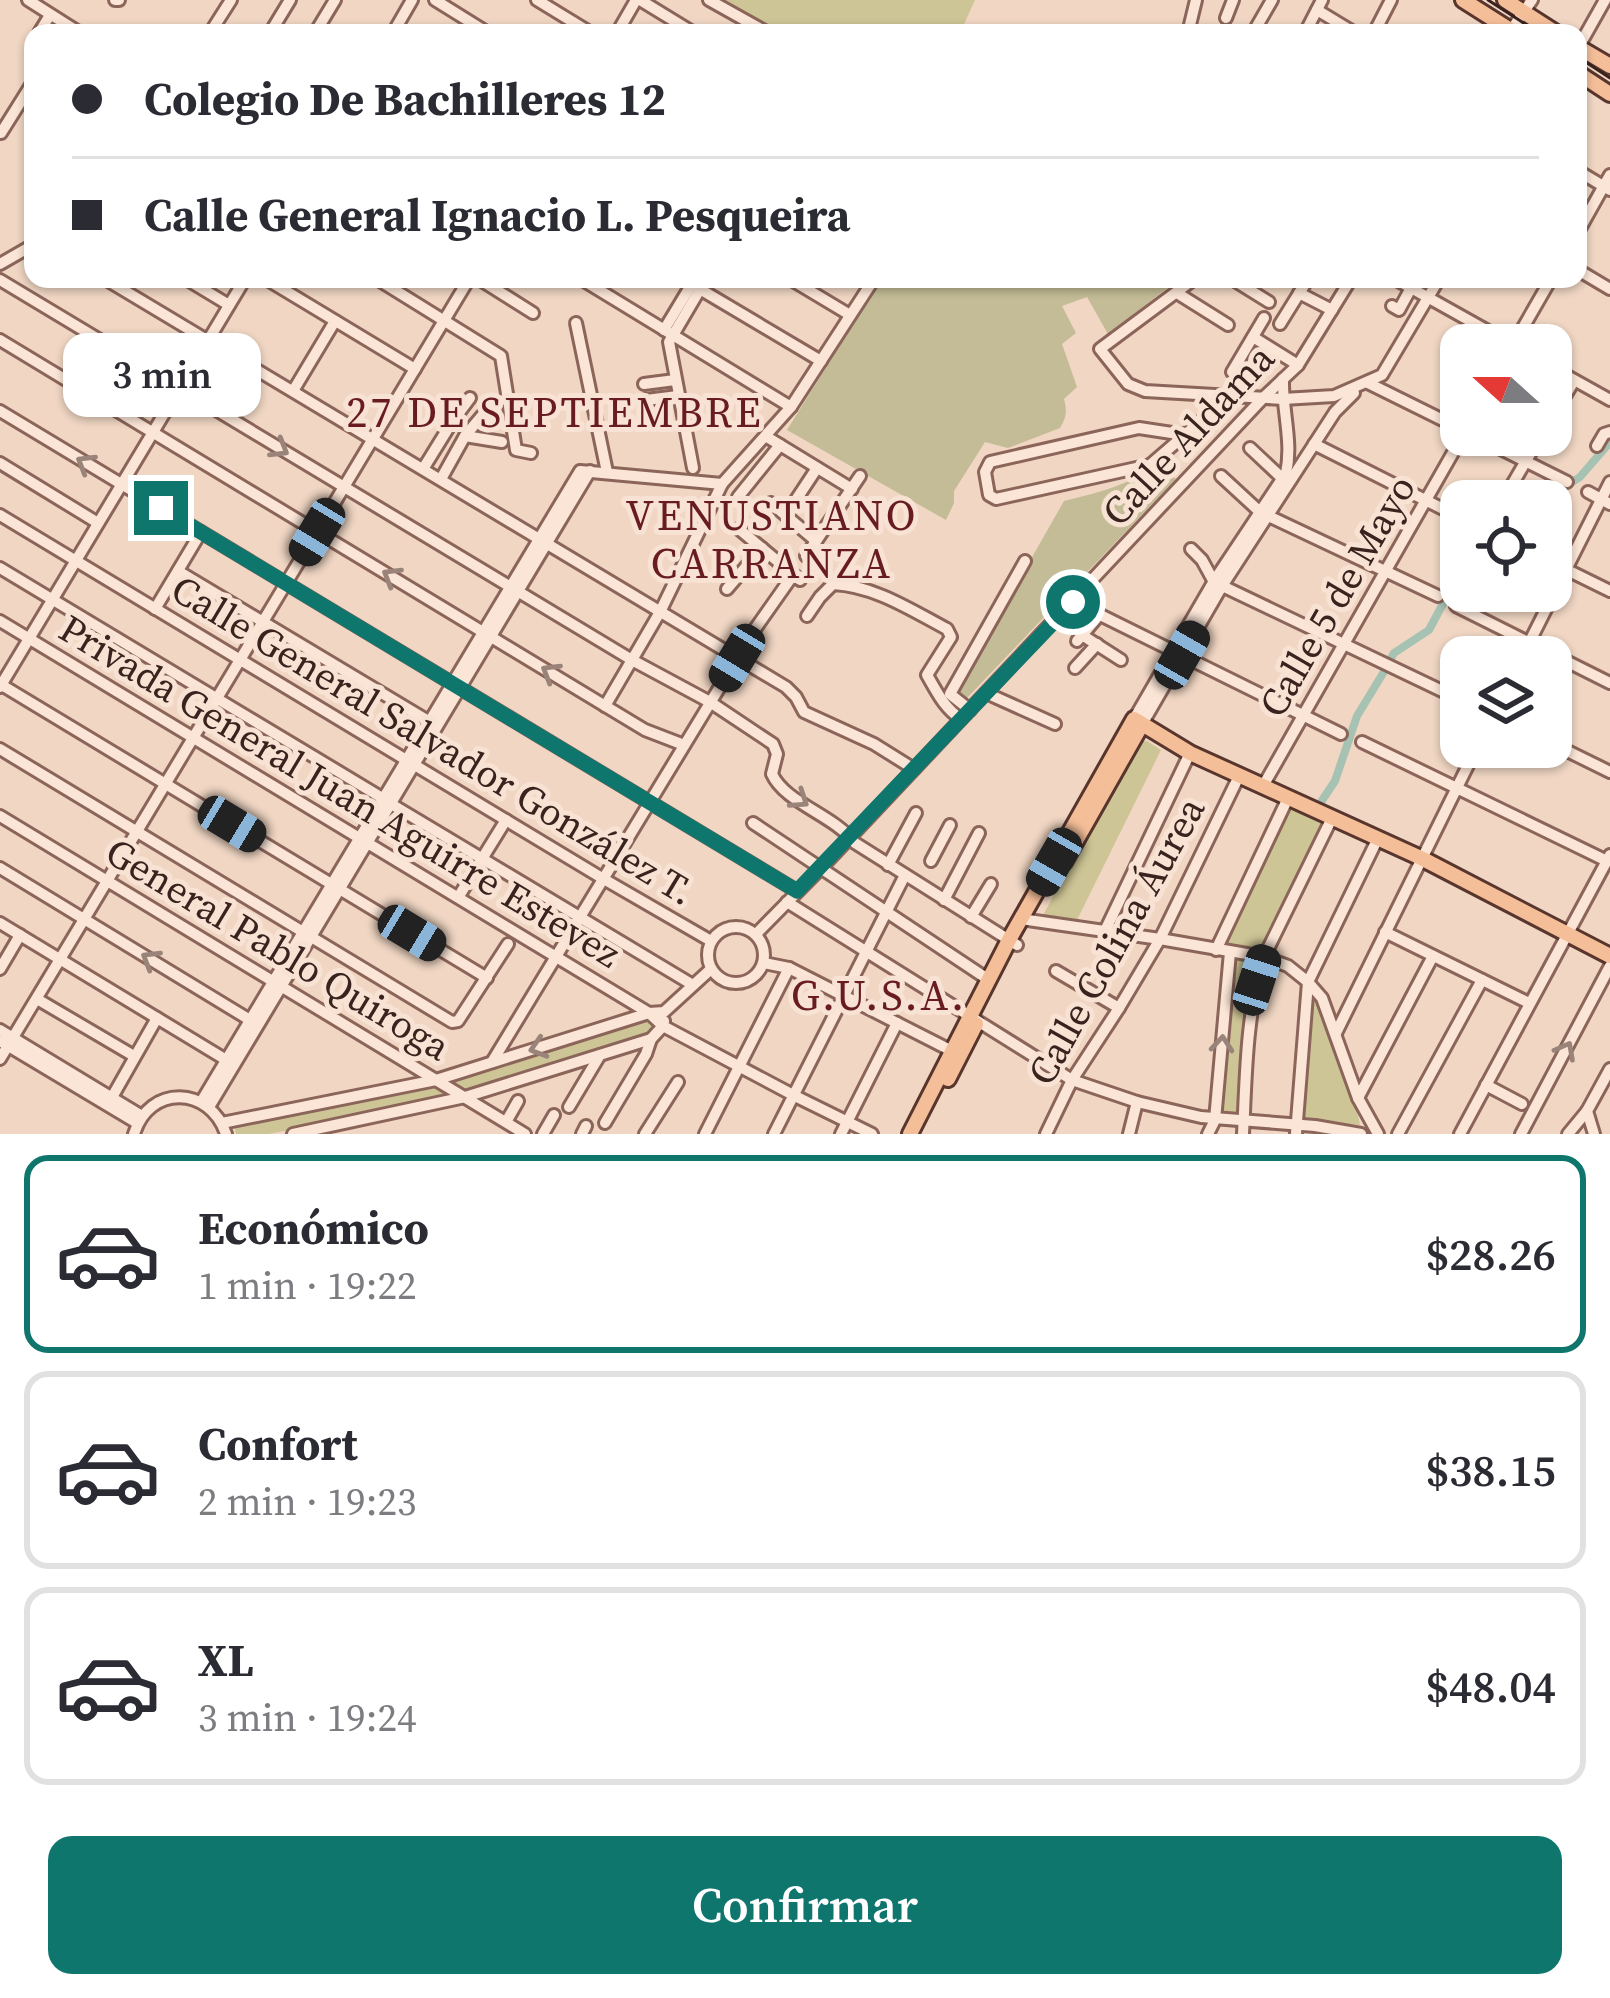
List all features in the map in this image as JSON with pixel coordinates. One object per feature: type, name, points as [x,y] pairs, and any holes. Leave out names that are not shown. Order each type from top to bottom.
[{"type":"main road","points":[[1462,0],[1500,24]]},
{"type":"main road","points":[[1504,0],[1528,7]]},
{"type":"main road","points":[[910,1134],[1137,722],[1190,753],[1378,838],[1610,956]]},
{"type":"main road","points":[[921,1134],[989,980],[1013,943]]},
{"type":"street","points":[[28,0],[65,24]]},
{"type":"street","points":[[435,0],[474,24]]},
{"type":"street","points":[[537,0],[576,24]]},
{"type":"street","points":[[638,0],[679,24]]},
{"type":"street","points":[[709,0],[752,24]]},
{"type":"street","points":[[1226,18],[1233,0]]},
{"type":"street","points":[[1587,31],[1605,0]]},
{"type":"street","points":[[1319,5],[1343,24]]},
{"type":"street","points":[[44,24],[50,15]]},
{"type":"street","points":[[1,133],[24,98]]},
{"type":"street","points":[[1587,218],[1608,184]]},
{"type":"street","points":[[0,280],[632,660],[710,702],[773,744],[775,782],[846,831],[855,843],[1013,943]]},
{"type":"street","points":[[120,288],[786,687],[804,712],[874,744],[914,769]]},
{"type":"street","points":[[201,288],[229,305]]},
{"type":"street","points":[[239,288],[0,685],[488,978]]},
{"type":"street","points":[[281,288],[415,369]]},
{"type":"street","points":[[391,288],[501,356],[516,450],[531,452]]},
{"type":"street","points":[[0,1059],[464,288]]},
{"type":"street","points":[[493,288],[533,313]]},
{"type":"street","points":[[596,288],[791,407]]},
{"type":"street","points":[[692,288],[669,332],[669,342],[693,467]]},
{"type":"street","points":[[705,288],[821,361]]},
{"type":"street","points":[[805,288],[850,316]]},
{"type":"street","points":[[605,706],[660,612],[722,484],[791,407],[868,288]]},
{"type":"street","points":[[1183,288],[1100,349],[1117,373],[1136,388],[1155,392],[1282,399],[1327,397],[1382,375],[1434,288]]},
{"type":"street","points":[[1246,288],[1269,302]]},
{"type":"street","points":[[1280,324],[1302,288]]},
{"type":"street","name":"Calle Aldama","points":[[756,934],[1298,365],[1345,288]]},
{"type":"street","points":[[1392,306],[1399,310],[1412,288],[1476,324]]},
{"type":"street","points":[[1525,324],[1546,288]]},
{"type":"street","points":[[1177,293],[1228,325]]},
{"type":"street","points":[[1299,293],[1332,310]]},
{"type":"street","points":[[1232,371],[1264,318]]},
{"type":"street","points":[[293,392],[335,321]]},
{"type":"street","points":[[576,322],[607,472]]},
{"type":"street","points":[[1253,337],[1298,365]]},
{"type":"street","points":[[0,340],[645,730],[684,745]]},
{"type":"street","points":[[1264,514],[1283,479],[1289,454],[1283,379]]},
{"type":"street","points":[[644,384],[675,380]]},
{"type":"street","points":[[1572,383],[1574,380],[1610,400]]},
{"type":"street","points":[[1364,385],[1440,421]]},
{"type":"street","points":[[1137,722],[1264,514],[1335,412],[1364,385]]},
{"type":"street","points":[[1185,435],[1139,428],[989,462],[985,472],[989,495],[996,499],[1150,465],[1185,435],[1231,394]]},
{"type":"street","points":[[646,400],[678,396]]},
{"type":"street","points":[[423,469],[470,398]]},
{"type":"street","points":[[441,479],[465,436],[492,404]]},
{"type":"street","points":[[0,411],[797,891]]},
{"type":"street","points":[[1597,446],[1610,432]]},
{"type":"street","points":[[465,436],[502,442]]},
{"type":"street","points":[[767,437],[852,489]]},
{"type":"street","points":[[1314,444],[1440,507]]},
{"type":"street","points":[[738,497],[780,445]]},
{"type":"street","points":[[1250,448],[1283,479]]},
{"type":"street","name":"Calle 5 de Mayo","points":[[1263,786],[1449,456]]},
{"type":"street","points":[[1516,456],[1563,480]]},
{"type":"street","points":[[1514,480],[1529,456]]},
{"type":"street","points":[[0,463],[98,523]]},
{"type":"street","points":[[786,515],[818,468]]},
{"type":"street","points":[[205,1105],[586,470],[722,484]]},
{"type":"street","points":[[806,556],[860,476]]},
{"type":"street","points":[[1221,476],[1264,514],[1438,596]]},
{"type":"street","points":[[1572,559],[1606,501],[1610,482]]},
{"type":"street","points":[[1588,493],[1606,501]]},
{"type":"street","points":[[771,503],[816,541]]},
{"type":"street","name":"Calle General Salvador González T.","points":[[0,515],[711,941]]},
{"type":"street","points":[[492,1062],[737,658],[796,578],[740,529]]},
{"type":"street","points":[[155,609],[201,532]]},
{"type":"street","points":[[727,589],[762,548]]},
{"type":"street","points":[[1191,549],[1218,584],[1440,690]]},
{"type":"street","points":[[966,715],[951,692],[1025,561]]},
{"type":"street","points":[[0,568],[693,985]]},
{"type":"street","points":[[178,571],[430,722]]},
{"type":"street","points":[[1572,572],[1610,591]]},
{"type":"street","points":[[807,616],[833,584],[855,585],[947,629],[951,638],[927,675],[942,703],[966,715]]},
{"type":"street","points":[[1073,602],[1341,734]]},
{"type":"street","points":[[1468,612],[1517,636]]},
{"type":"street","points":[[1100,614],[1079,638],[1121,660]]},
{"type":"street","name":"Privada General Juan Aguirre Estevez","points":[[0,621],[740,1067],[872,1134]]},
{"type":"street","points":[[1075,668],[1097,644]]},
{"type":"street","points":[[1572,663],[1610,682]]},
{"type":"street","points":[[411,763],[430,722],[457,685]]},
{"type":"street","points":[[986,693],[1055,724]]},
{"type":"street","points":[[1362,742],[1608,858],[1460,1134]]},
{"type":"street","points":[[0,749],[455,1023],[508,944]]},
{"type":"street","points":[[1104,933],[1190,753]]},
{"type":"street","points":[[1572,753],[1610,772]]},
{"type":"street","points":[[1336,1033],[1466,768]]},
{"type":"street","name":"Calle Colina Áurea","points":[[1046,1134],[1072,1080],[1160,939],[1239,776]]},
{"type":"street","points":[[1216,950],[1288,798]]},
{"type":"street","points":[[889,865],[916,813]]},
{"type":"street","name":"General Pablo Quiroga","points":[[0,816],[525,1134]]},
{"type":"street","points":[[1243,1134],[1250,1013],[1264,957],[1331,818]]},
{"type":"street","points":[[459,896],[506,820]]},
{"type":"street","points":[[753,823],[989,980]]},
{"type":"street","points":[[931,861],[946,831],[970,848]]},
{"type":"street","points":[[944,900],[979,833]]},
{"type":"street","points":[[1296,1130],[1308,982],[1378,838]]},
{"type":"street","points":[[0,868],[250,1020]]},
{"type":"street","points":[[777,1133],[904,875]]},
{"type":"street","points":[[971,917],[991,884]]},
{"type":"street","points":[[787,902],[1072,1080],[1137,1102],[1215,1120],[1244,1119],[1296,1130],[1360,1134]]},
{"type":"street","points":[[1026,920],[1264,957],[1288,966],[1322,998],[1358,1098],[1378,1134]]},
{"type":"street","points":[[0,923],[230,1063]]},
{"type":"street","points":[[732,927],[756,934],[764,947],[760,971],[744,983],[725,982],[711,969],[707,955],[711,941],[732,927]]},
{"type":"street","points":[[1385,932],[1529,1004]]},
{"type":"street","points":[[0,969],[20,935]]},
{"type":"street","points":[[1208,1134],[1215,1120],[1230,952]]},
{"type":"street","points":[[1358,1098],[1433,956]]},
{"type":"street","points":[[764,963],[789,968],[952,1051]]},
{"type":"street","points":[[1522,1134],[1610,966]]},
{"type":"street","points":[[705,1134],[789,968]]},
{"type":"street","points":[[605,1123],[664,1019],[711,969]]},
{"type":"street","points":[[1056,971],[1119,1008]]},
{"type":"street","points":[[1398,1134],[1482,980]]},
{"type":"street","points":[[230,1063],[250,1020],[278,984]]},
{"type":"street","points":[[37,999],[134,1056]]},
{"type":"street","points":[[138,1125],[147,1109],[166,1099],[190,1098],[205,1105],[224,1128],[436,1080],[649,1013]]},
{"type":"street","points":[[111,1099],[157,1018]]},
{"type":"street","points":[[841,1134],[897,1023]]},
{"type":"street","points":[[0,1030],[7,1042],[138,1125]]},
{"type":"street","points":[[293,1134],[465,1097],[651,1040]]},
{"type":"street","points":[[7,1042],[111,1099],[138,1125]]},
{"type":"street","points":[[569,1106],[599,1055]]},
{"type":"street","points":[[1568,1134],[1610,1069]]},
{"type":"street","points":[[645,1134],[678,1082]]},
{"type":"street","points":[[1486,1085],[1522,1104]]},
{"type":"street","points":[[506,1122],[518,1102]]},
{"type":"street","points":[[1129,1134],[1137,1102]]},
{"type":"street","points":[[1587,1111],[1594,1134]]},
{"type":"street","points":[[543,1134],[554,1114]]},
{"type":"street","points":[[337,1125],[351,1134]]},
{"type":"shaded area","points":[[719,0],[975,0],[964,24],[759,24]]},
{"type":"shaded area","points":[[875,288],[1167,288],[1108,334],[1087,297],[1062,306],[1076,333],[1062,344],[1077,387],[1064,399],[1066,414],[1060,428],[1008,448],[985,442],[954,491],[946,520],[787,430]]},
{"type":"shaded area","points":[[1159,463],[1176,479],[966,699],[954,694],[1064,501],[1125,483]]},
{"type":"shaded area","points":[[1147,741],[1161,750],[1077,920],[1042,917],[1137,742]]},
{"type":"shaded area","points":[[1290,802],[1328,820],[1264,953],[1221,947]]},
{"type":"shaded area","points":[[1233,955],[1260,961],[1243,1115],[1218,1117]]},
{"type":"shaded area","points":[[1312,997],[1341,1058],[1360,1125],[1300,1120]]},
{"type":"shaded area","points":[[643,1017],[653,1023],[651,1035],[467,1093],[446,1081]]},
{"type":"shaded area","points":[[432,1084],[452,1097],[269,1134],[236,1134],[234,1125]]},
{"type":"waterway","points":[[1572,482],[1610,442]]},
{"type":"waterway","points":[[1390,660],[1429,630],[1440,609]]},
{"type":"waterway","points":[[1321,802],[1335,781],[1357,716],[1385,670]]},
{"type":"tram line","points":[[1488,0],[1525,24]]},
{"type":"tram line","points":[[1587,63],[1610,78]]},
{"type":"district","name":"27 DE SEPTIEMBRE","points":[[555,412]]},
{"type":"district","name":"VENUSTIANO CARRANZA","points":[[772,539]]},
{"type":"district","name":"G.U.S.A.","points":[[879,995]]},
{"type":"route","points":[[161,508],[797,891],[1073,602]]}]
